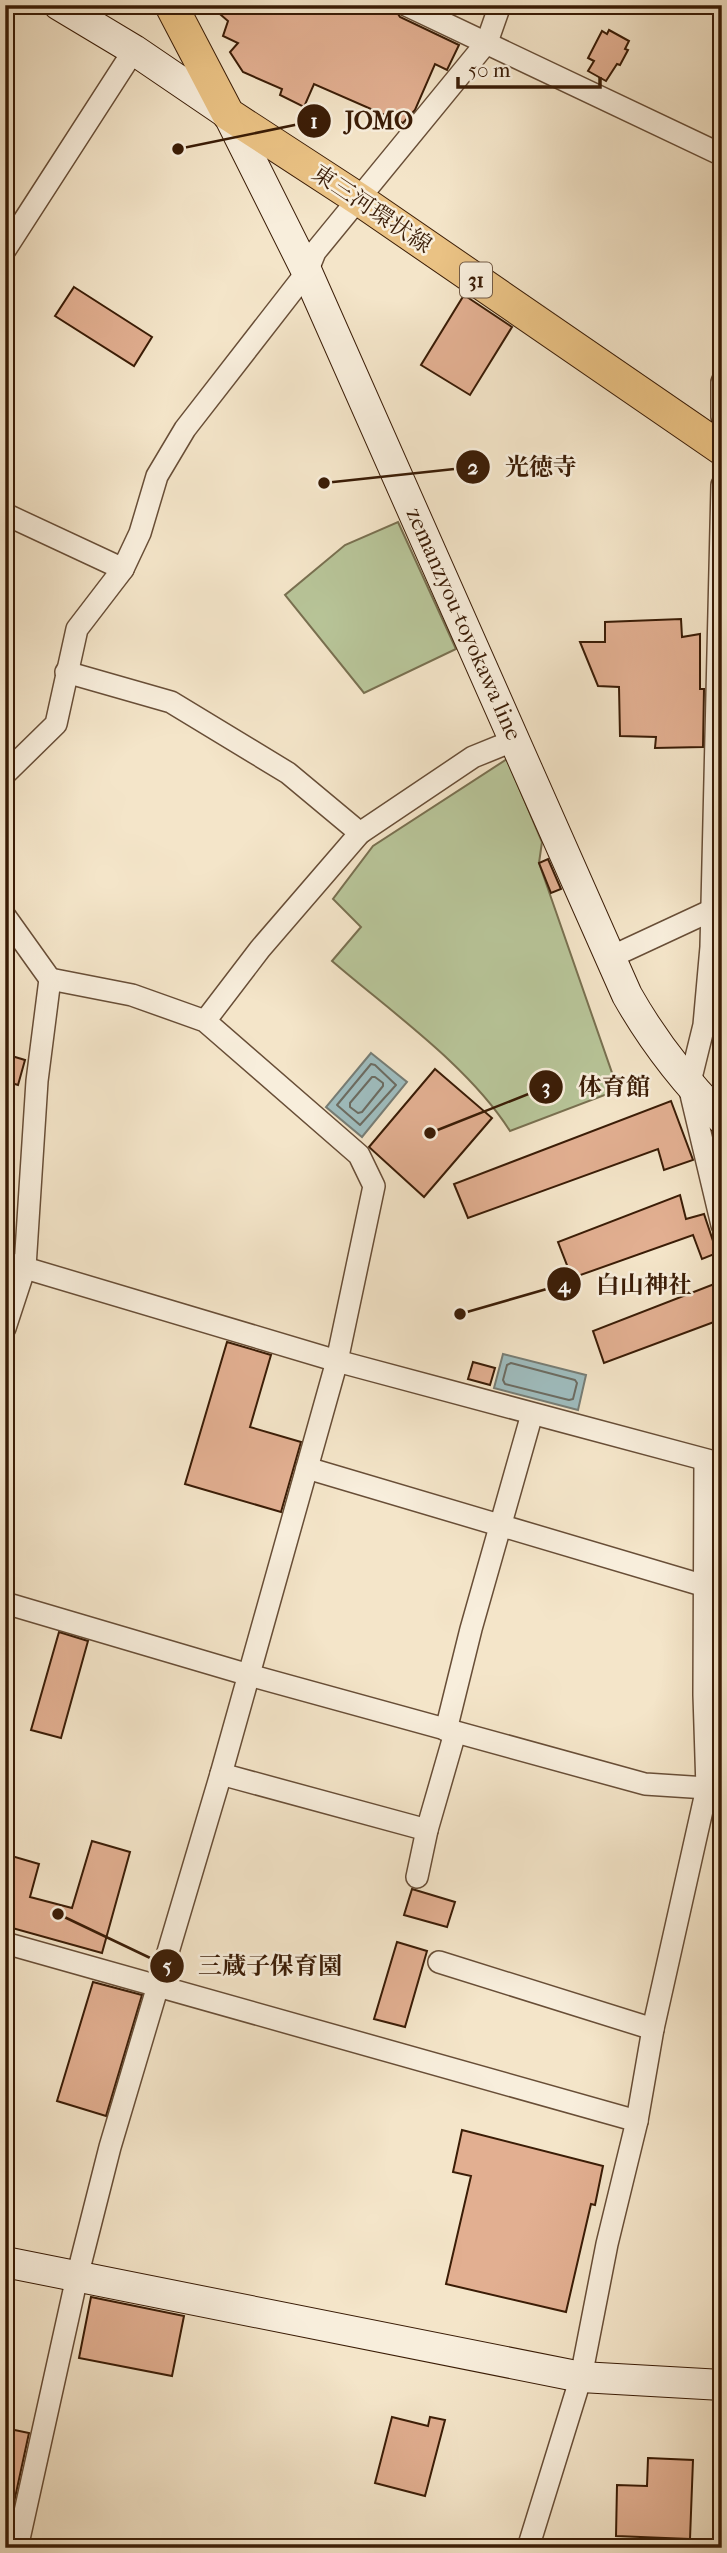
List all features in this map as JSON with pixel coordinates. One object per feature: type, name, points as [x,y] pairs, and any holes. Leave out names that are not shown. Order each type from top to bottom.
[{"type":"main road","points":[[58,5],[134,50],[228,114]]},
{"type":"main road","name":"31","points":[[171,5],[228,114]]},
{"type":"main road","name":"東三河環状線","points":[[228,114],[360,200],[722,447]]},
{"type":"main road","name":"zemanzyou-toyokawa line","points":[[228,114],[307,272],[627,995],[644,1025],[689,1086],[722,1119]]},
{"type":"main road","points":[[5,2262],[581,2377],[722,2385]]},
{"type":"street","points":[[406,5],[722,155]]},
{"type":"street","points":[[5,774],[56,724],[77,629],[123,569],[140,533],[157,476],[185,429],[307,272],[315,252],[487,42],[500,5]]},
{"type":"street","points":[[5,250],[11,230],[134,50]]},
{"type":"street","points":[[722,382],[722,417]]},
{"type":"street","points":[[722,447],[722,457]]},
{"type":"street","points":[[722,485],[710,911],[716,947],[704,1025],[689,1086],[722,1225]]},
{"type":"street","points":[[5,514],[123,569]]},
{"type":"street","points":[[66,672],[171,702],[288,773],[360,833]]},
{"type":"street","points":[[205,1021],[260,949],[360,833],[473,757],[515,740]]},
{"type":"street","points":[[611,957],[710,911]]},
{"type":"street","points":[[5,916],[50,979],[5,1328]]},
{"type":"street","points":[[17,2548],[77,2277],[110,2147],[221,1774],[337,1361],[374,1186],[359,1155],[205,1021],[132,995],[50,979]]},
{"type":"street","points":[[15,1265],[337,1361],[713,1462],[705,1586],[714,1789],[653,2029],[637,2121],[607,2244],[581,2377],[528,2548]]},
{"type":"street","points":[[416,1877],[501,1525],[532,1413]]},
{"type":"street","points":[[307,1468],[705,1586]]},
{"type":"street","points":[[5,1603],[249,1675],[645,1784],[714,1789]]},
{"type":"street","points":[[221,1774],[427,1830]]},
{"type":"street","points":[[5,1943],[637,2121]]},
{"type":"street","points":[[439,1962],[653,2029]]},
{"type":"green space","points":[[398,522],[456,649],[364,693],[285,595],[345,545]]},
{"type":"green space","points":[[507,759],[542,842],[539,863],[618,1090],[510,1131],[493,1107],[451,1062],[332,961],[361,927],[333,899],[373,846]]},
{"type":"water","points":[[371,1053],[407,1082],[362,1137],[326,1107]]},
{"type":"water","points":[[503,1354],[586,1375],[578,1410],[494,1388]]},
{"type":"building","points":[[240,5],[387,5],[394,8],[400,17],[459,45],[447,70],[435,64],[415,110],[403,123],[314,84],[304,107],[280,95],[282,89],[243,72],[230,52],[238,43],[223,36],[228,21],[221,15]]},
{"type":"building","points":[[609,30],[629,41],[625,49],[628,50],[620,65],[617,64],[606,81],[588,71],[594,61],[588,58],[602,31],[607,34]]},
{"type":"building","points":[[74,287],[152,337],[134,366],[55,316]]},
{"type":"building","points":[[464,295],[512,327],[470,395],[421,365]]},
{"type":"building","points":[[681,619],[682,637],[700,634],[700,689],[704,689],[703,747],[655,748],[656,737],[620,736],[619,687],[598,686],[580,642],[605,642],[605,622]]},
{"type":"building","points":[[548,859],[561,889],[551,893],[539,863]]},
{"type":"building","points":[[5,1054],[25,1060],[18,1085],[5,1081]]},
{"type":"building","points":[[435,1069],[492,1118],[424,1197],[369,1147]]},
{"type":"building","points":[[671,1101],[693,1160],[664,1170],[658,1149],[468,1218],[454,1184]]},
{"type":"building","points":[[680,1195],[686,1219],[704,1214],[717,1253],[702,1259],[693,1235],[572,1278],[558,1242]]},
{"type":"building","points":[[722,1281],[722,1319],[604,1363],[593,1331]]},
{"type":"building","points":[[227,1342],[271,1355],[250,1427],[301,1442],[281,1512],[185,1484]]},
{"type":"building","points":[[473,1362],[495,1368],[490,1385],[468,1379]]},
{"type":"building","points":[[59,1632],[88,1641],[61,1738],[31,1730]]},
{"type":"building","points":[[92,1841],[130,1852],[102,1953],[5,1926],[5,1854],[39,1864],[30,1897],[72,1908]]},
{"type":"building","points":[[412,1889],[455,1902],[447,1927],[404,1915]]},
{"type":"building","points":[[397,1942],[427,1951],[405,2027],[374,2019]]},
{"type":"building","points":[[93,1982],[142,1995],[106,2116],[57,2101]]},
{"type":"building","points":[[462,2130],[603,2166],[595,2205],[591,2204],[566,2312],[446,2284],[471,2176],[453,2172]]},
{"type":"building","points":[[91,2297],[184,2316],[172,2376],[79,2358]]},
{"type":"building","points":[[392,2417],[428,2426],[430,2417],[445,2420],[425,2496],[375,2483]]},
{"type":"building","points":[[5,2428],[29,2433],[10,2521],[5,2521]]},
{"type":"building","points":[[648,2458],[693,2460],[690,2539],[616,2536],[617,2485],[647,2486]]},
{"type":"place","name":"JOMO","points":[[178,149]]},
{"type":"place","name":"光徳寺","points":[[324,483]]},
{"type":"place","name":"体育館","points":[[430,1133]]},
{"type":"place","name":"白山神社","points":[[460,1314]]},
{"type":"place","name":"三蔵子保育園","points":[[58,1914]]}]
